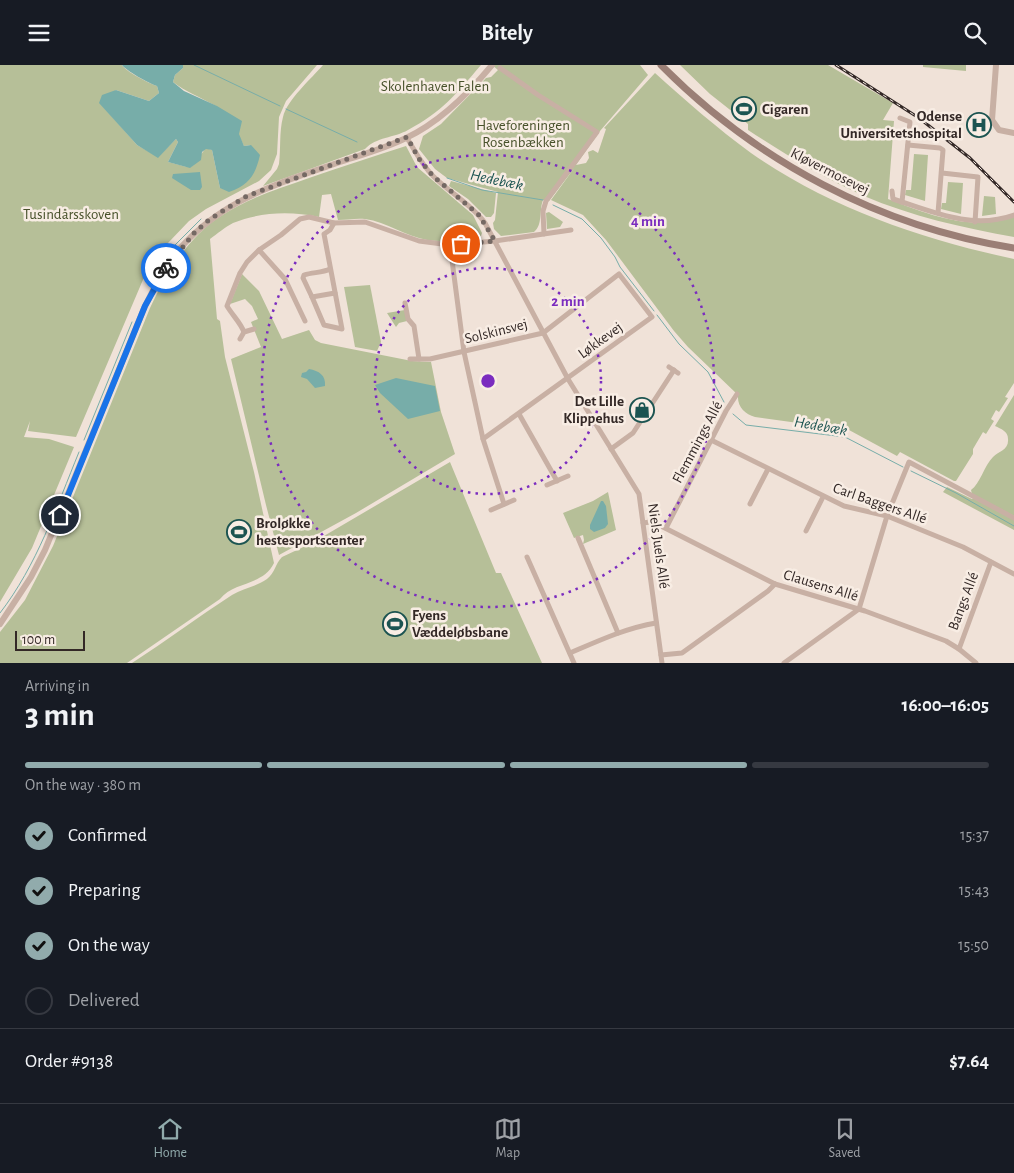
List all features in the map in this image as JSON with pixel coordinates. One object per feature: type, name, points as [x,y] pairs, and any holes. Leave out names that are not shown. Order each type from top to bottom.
[{"type":"main road","name":"Kløvermosevej","points":[[661,65],[716,116],[785,164],[815,181],[878,211],[910,222],[964,238],[1014,248]]},
{"type":"street","points":[[446,111],[460,98],[487,65]]},
{"type":"street","points":[[0,623],[31,577],[45,550],[145,306],[156,283],[179,250],[210,219],[247,196],[407,137],[427,126],[462,99],[492,65]]},
{"type":"street","points":[[996,65],[992,120],[999,130],[1014,133]]},
{"type":"street","points":[[500,68],[543,99],[597,132],[546,201],[543,211],[544,234]]},
{"type":"street","points":[[900,118],[910,123],[902,202]]},
{"type":"street","name":"Niels Juels Allé","points":[[407,137],[419,159],[433,176],[479,215],[495,241],[568,379],[639,494],[662,663]]},
{"type":"street","points":[[908,145],[943,149],[938,213]]},
{"type":"street","points":[[942,173],[978,177],[976,222]]},
{"type":"street","points":[[892,191],[892,198],[902,202],[976,222],[997,220],[1014,215]]},
{"type":"street","points":[[244,333],[240,323],[234,318],[227,306],[240,273],[247,262],[258,251],[300,219],[309,217],[334,223],[364,222],[419,241],[450,245],[495,241],[571,230]]},
{"type":"street","points":[[330,269],[304,275],[303,278],[324,325],[342,329],[324,234],[330,230],[334,223]]},
{"type":"street","points":[[450,245],[464,352],[483,439],[504,504]]},
{"type":"street","points":[[258,251],[274,265],[285,279],[305,321]]},
{"type":"street","name":"Solskinsvej","points":[[410,359],[430,359],[543,333],[619,274]]},
{"type":"street","name":"Løkkevej","points":[[483,439],[652,317],[619,274]]},
{"type":"street","points":[[312,297],[335,293]]},
{"type":"street","points":[[405,303],[408,319],[414,326],[419,359]]},
{"type":"street","points":[[240,339],[244,333],[254,329]]},
{"type":"street","points":[[612,449],[634,433],[674,370]]},
{"type":"street","name":"Flemmings Allé","points":[[666,528],[737,394]]},
{"type":"street","points":[[519,414],[557,481]]},
{"type":"street","name":"Carl Baggers Allé","points":[[711,440],[823,497],[844,506],[887,516],[964,547],[1014,575]]},
{"type":"street","points":[[784,663],[793,661],[859,609],[887,516],[909,462],[1014,518]]},
{"type":"street","points":[[750,504],[768,469]]},
{"type":"street","points":[[548,485],[568,476]]},
{"type":"street","points":[[806,531],[823,497]]},
{"type":"street","points":[[491,510],[514,499]]},
{"type":"street","name":"Clausens Allé","points":[[642,513],[659,525]]},
{"type":"street","name":"Clausens Allé","points":[[644,523],[650,522],[666,528],[775,584],[859,609],[946,641],[976,663]]},
{"type":"street","points":[[578,538],[618,633]]},
{"type":"street","points":[[527,557],[574,663]]},
{"type":"street","name":"Bangs Allé","points":[[959,649],[991,562]]},
{"type":"street","points":[[661,655],[682,653],[775,584]]},
{"type":"street","points":[[570,653],[638,626],[656,623]]},
{"type":"green space","name":"Tusindårsskoven","points":[[0,65],[122,65],[133,74],[157,86],[159,93],[149,101],[116,90],[100,103],[137,145],[158,157],[176,139],[178,142],[168,162],[189,167],[194,164],[206,148],[212,150],[220,188],[251,145],[244,146],[223,112],[173,82],[175,75],[183,68],[183,65],[317,65],[286,101],[279,117],[277,154],[271,170],[259,181],[206,209],[189,221],[168,243],[145,275],[76,437],[28,431],[30,421],[24,437],[49,439],[74,447],[32,548],[0,602]]},
{"type":"green space","name":"Haveforeningen Rosenbækken","points":[[323,65],[481,65],[456,94],[439,109],[403,133],[374,142],[365,149],[263,186],[279,164],[281,128],[285,110],[294,97]]},
{"type":"green space","points":[[492,65],[640,65],[648,75],[600,131],[576,165],[586,163],[589,158],[588,152],[593,150],[598,153],[606,129],[604,128],[655,73],[751,153],[781,173],[812,190],[877,219],[911,231],[945,242],[1014,259],[1014,383],[1005,397],[1008,398],[999,412],[996,410],[991,419],[994,421],[986,434],[983,432],[973,449],[973,454],[956,481],[900,452],[897,456],[849,430],[755,417],[745,412],[740,406],[738,395],[674,331],[606,240],[583,215],[551,200],[575,167],[549,201],[543,200],[539,225],[534,232],[501,236],[494,229],[493,223],[498,192],[447,178],[435,169],[419,149],[423,136],[441,124],[486,78],[491,77],[498,70]]},
{"type":"green space","points":[[680,65],[828,65],[893,103],[883,120],[894,121],[888,199],[934,215],[967,222],[999,221],[1014,216],[1014,237],[976,230],[919,215],[864,196],[819,174],[748,130],[748,124],[710,94]]},
{"type":"green space","points":[[923,65],[966,65],[966,71],[923,67]]},
{"type":"green space","points":[[406,146],[417,167],[473,215],[482,233],[481,236],[434,241],[419,238],[373,221],[362,219],[338,220],[331,194],[322,195],[319,217],[286,213],[244,219],[233,223],[210,239],[217,319],[220,321],[225,357],[254,472],[274,563],[269,570],[256,580],[226,593],[127,663],[0,663],[0,632],[25,600],[53,546],[150,308],[163,282],[188,245],[198,234],[221,216],[253,199],[309,178]]},
{"type":"green space","points":[[914,154],[928,155],[925,201],[905,195],[906,190],[911,190]]},
{"type":"green space","points":[[451,181],[496,193],[494,213],[491,217],[486,217],[468,199],[449,186]]},
{"type":"green space","points":[[948,182],[963,183],[961,214],[941,209],[942,203],[946,203]]},
{"type":"green space","points":[[984,196],[995,197],[996,214],[982,216]]},
{"type":"green space","points":[[549,212],[563,222],[560,227],[547,229],[546,213]]},
{"type":"green space","points":[[242,274],[259,291],[282,339],[309,330],[315,340],[321,343],[412,361],[431,362],[441,412],[455,454],[356,513],[279,555],[231,359],[261,347],[251,322],[258,319],[252,306],[245,299],[230,304]]},
{"type":"green space","points":[[370,285],[381,342],[377,351],[355,347],[344,287]]},
{"type":"green space","points":[[405,310],[407,321],[399,323],[396,327],[387,313]]},
{"type":"green space","points":[[1014,395],[1014,516],[972,494],[971,490],[977,484],[993,457],[1007,446],[1007,434],[995,426]]},
{"type":"green space","points":[[450,462],[496,573],[501,573],[542,663],[132,663],[232,595],[267,579],[282,557],[312,543]]},
{"type":"green space","points":[[947,487],[972,499],[974,498],[1014,520],[1014,530],[943,492]]},
{"type":"green space","points":[[608,492],[616,530],[583,544],[583,535],[574,538],[563,513],[593,501]]},
{"type":"water","points":[[122,65],[183,65],[183,68],[175,75],[173,82],[184,91],[217,106],[242,121],[239,134],[244,146],[251,145],[260,155],[256,169],[250,179],[242,186],[229,192],[220,188],[212,150],[206,149],[202,152],[201,160],[190,168],[168,162],[178,142],[176,139],[158,158],[137,145],[99,103],[102,95],[116,90],[149,101],[159,93],[157,86],[138,77]]},
{"type":"water","points":[[200,172],[202,187],[200,190],[191,190],[172,178],[173,174]]},
{"type":"water","points":[[309,369],[321,374],[325,386],[315,388],[307,379],[301,377],[302,373]]},
{"type":"water","points":[[396,378],[435,386],[440,411],[408,419],[380,393],[375,385]]},
{"type":"water","points":[[601,501],[606,506],[608,524],[605,528],[594,532],[590,529],[590,525]]},
{"type":"waterway","name":"Hedebæk","points":[[194,65],[280,106]]},
{"type":"waterway","name":"Hedebæk","points":[[286,109],[357,142]]},
{"type":"waterway","name":"Hedebæk","points":[[447,178],[482,190],[543,200]]},
{"type":"waterway","name":"Hedebæk","points":[[553,205],[582,219],[601,238],[620,267],[654,311]]},
{"type":"waterway","points":[[154,275],[174,246],[201,219]]},
{"type":"waterway","name":"Hedebæk","points":[[657,315],[679,344],[708,372],[724,402]]},
{"type":"waterway","points":[[84,440],[132,322]]},
{"type":"waterway","name":"Hedebæk","points":[[733,414],[746,425],[845,437],[903,467]]},
{"type":"waterway","points":[[0,613],[13,595],[35,556],[54,515],[79,452]]},
{"type":"waterway","name":"Hedebæk","points":[[911,471],[956,493],[1014,526]]},
{"type":"railway","points":[[836,65],[919,118],[970,158],[1014,202]]},
{"type":"way so far","points":[[166,268],[194,233],[210,219],[247,196],[390,145],[407,137],[419,159],[433,176],[479,215],[495,241],[461,244]]},
{"type":"place","name":"Cigaren","points":[[744,109]]},
{"type":"place","name":"Odense Universitetshospital","points":[[979,125]]},
{"type":"place","name":"Det Lille Klippehus","points":[[642,410]]},
{"type":"place","name":"Broløkke hestesportscenter","points":[[239,532]]},
{"type":"place","name":"Fyens Væddeløbsbane","points":[[395,624]]},
{"type":"route","points":[[60,515],[145,306],[166,268]]},
{"type":"park label","name":"Skolenhaven Falen","points":[[435,86]]}]
